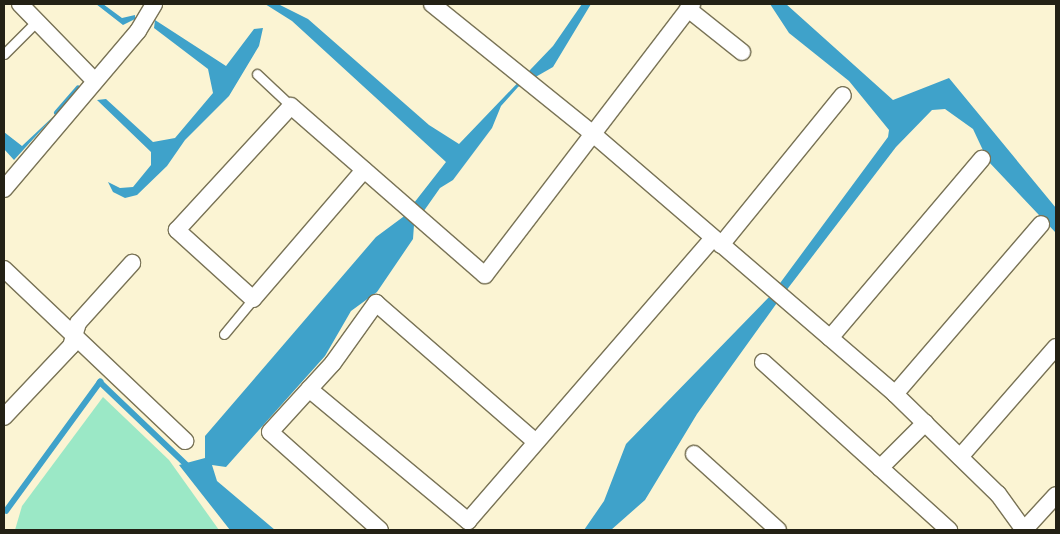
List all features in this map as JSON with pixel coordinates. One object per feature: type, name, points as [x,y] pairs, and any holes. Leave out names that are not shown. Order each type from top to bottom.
[{"type":"street","points":[[20,4],[94,80]]},
{"type":"street","points":[[4,189],[94,80],[138,31],[154,4]]},
{"type":"street","points":[[432,4],[593,134],[894,394],[998,494],[1024,530],[1056,495]]},
{"type":"street","points":[[364,170],[253,299],[177,230],[291,106],[485,275],[690,6],[742,52]]},
{"type":"street","points":[[309,389],[464,526],[535,441],[717,242],[843,95]]},
{"type":"street","points":[[830,338],[982,159]]},
{"type":"street","points":[[894,394],[1041,224]]},
{"type":"street","points":[[4,416],[71,346],[78,323],[132,263]]},
{"type":"street","points":[[4,269],[185,440]]},
{"type":"street","points":[[380,530],[270,432],[309,389],[376,303],[535,441]]},
{"type":"street","points":[[960,457],[1056,347]]},
{"type":"street","points":[[763,362],[949,530]]},
{"type":"street","points":[[880,468],[925,423]]},
{"type":"street","points":[[694,454],[778,530]]},
{"type":"lane","points":[[4,54],[37,21]]},
{"type":"lane","points":[[257,74],[291,106]]},
{"type":"lane","points":[[224,334],[253,299]]},
{"type":"green space","points":[[103,397],[169,460],[219,530],[15,530],[22,506]]},
{"type":"water","points":[[96,4],[103,4],[122,18],[135,15],[135,19],[123,25]]},
{"type":"water","points":[[265,4],[278,4],[308,19],[429,125],[459,144],[553,46],[582,4],[591,4],[553,67],[518,87],[501,106],[492,128],[453,180],[440,188],[414,225],[413,239],[377,292],[351,311],[325,356],[226,467],[212,465],[217,481],[275,530],[230,530],[179,465],[205,458],[205,436],[376,237],[403,217],[446,162],[292,21]]},
{"type":"water","points":[[770,4],[786,4],[893,100],[949,78],[1056,208],[1056,233],[988,161],[973,129],[945,109],[932,110],[896,147],[779,300],[697,414],[645,500],[611,530],[584,530],[604,501],[626,444],[772,294],[888,137],[889,130],[849,81],[789,33]]},
{"type":"water","points":[[155,20],[226,66],[254,29],[263,28],[259,46],[229,96],[185,140],[167,166],[137,195],[125,198],[113,192],[108,182],[120,188],[133,187],[151,165],[151,152],[97,100],[106,99],[153,142],[175,138],[213,93],[208,69],[154,28]]},
{"type":"water","points":[[57,113],[14,160],[4,149],[4,132],[22,146]]},
{"type":"waterway","points":[[57,113],[78,89]]},
{"type":"waterway","points":[[6,511],[100,382],[190,468]]}]
